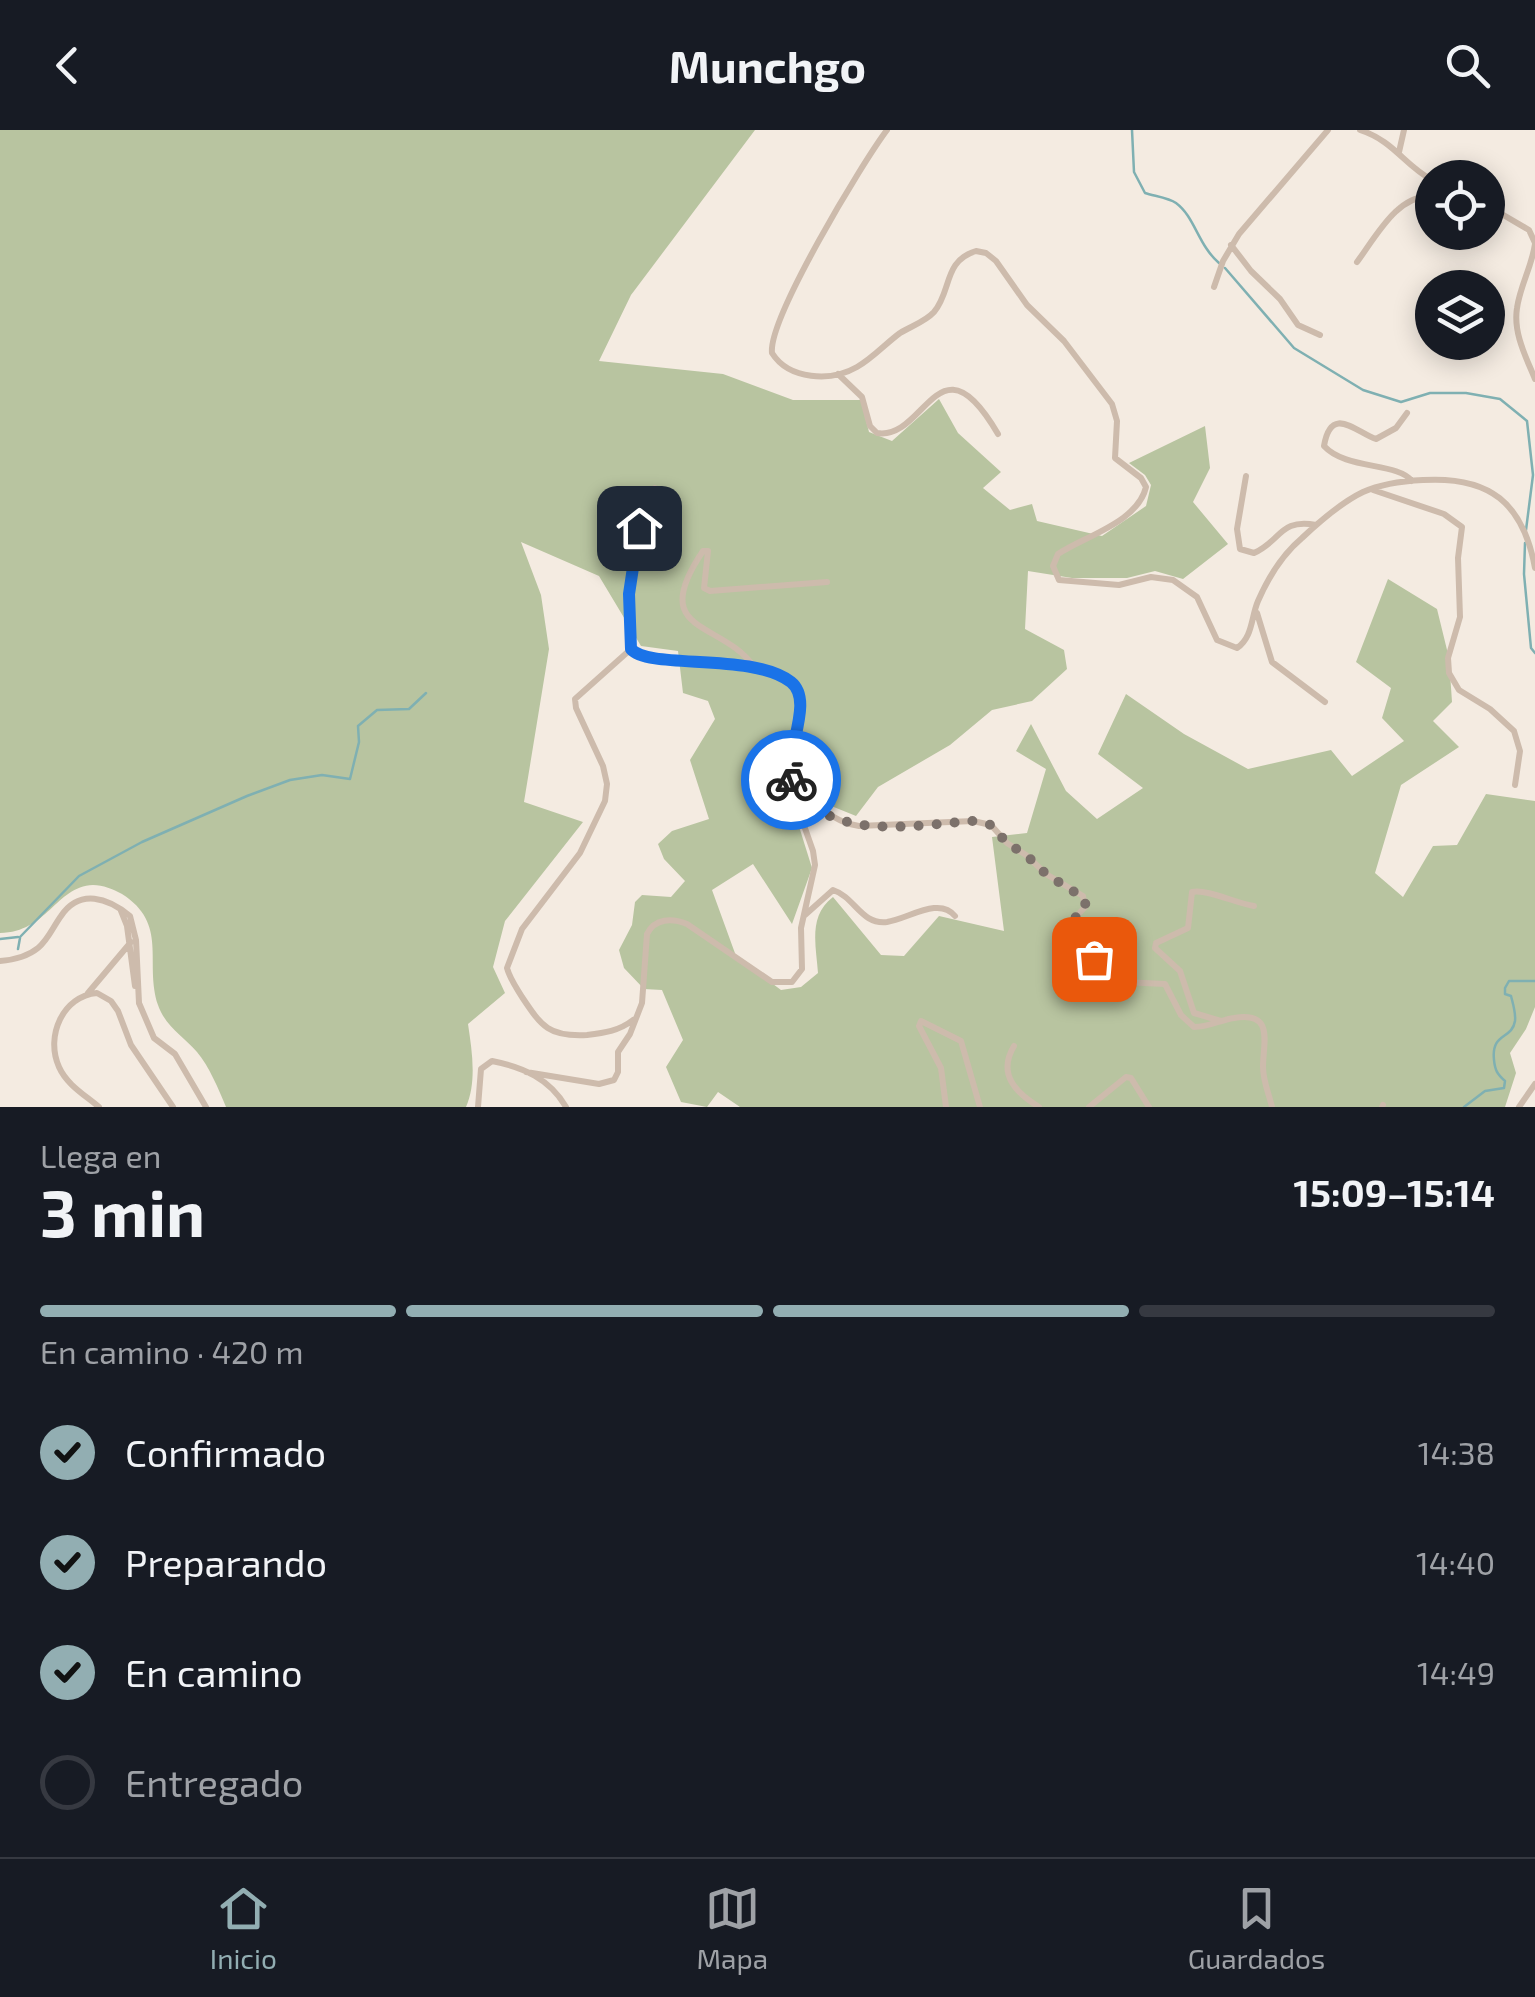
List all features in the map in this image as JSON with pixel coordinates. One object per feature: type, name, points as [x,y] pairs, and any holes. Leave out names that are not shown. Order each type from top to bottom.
[{"type":"street","points":[[886,130],[859,169],[802,271],[772,340],[773,357],[790,370],[808,375],[838,374],[861,364],[931,315],[955,264],[973,252],[986,253],[1032,311],[1064,340],[1112,404],[1117,421],[1115,458],[1145,484],[1143,497],[1133,510],[1056,557],[1052,566],[1056,578],[1064,582],[1120,585],[1156,577],[1178,582],[1198,597],[1218,640],[1231,648],[1239,647],[1246,640],[1256,607],[1298,540],[1353,498],[1372,489],[1412,481],[1454,481],[1490,491],[1521,520],[1535,568]]},
{"type":"street","points":[[1214,287],[1232,245],[1328,130]]},
{"type":"street","points":[[1360,130],[1382,138],[1415,169]]},
{"type":"street","points":[[1400,152],[1404,130]]},
{"type":"street","points":[[1357,262],[1406,202],[1415,198]]},
{"type":"street","points":[[1505,216],[1529,230],[1535,244],[1516,314],[1520,342],[1535,380]]},
{"type":"street","points":[[1232,245],[1251,271],[1280,298],[1298,325],[1320,335]]},
{"type":"street","points":[[838,374],[862,397],[868,423],[877,433],[894,432],[930,399],[950,392],[977,402],[998,434]]},
{"type":"street","points":[[1407,413],[1396,428],[1376,439],[1352,424],[1337,424],[1324,446],[1339,458],[1403,473],[1412,481]]},
{"type":"street","points":[[1246,476],[1237,529],[1240,548],[1254,554],[1288,526],[1318,526]]},
{"type":"street","points":[[526,1072],[609,1083],[617,1075],[618,1052],[642,1003],[646,940],[653,925],[670,920],[687,924],[768,981],[784,984],[795,980],[802,970],[804,915],[814,857],[791,796],[789,773],[800,692],[781,676],[755,668],[719,661],[652,659],[636,655],[631,649],[629,594],[637,538],[655,488]]},
{"type":"street","points":[[1372,489],[1444,514],[1462,527],[1458,558],[1460,617],[1448,672],[1458,690],[1490,709],[1514,731],[1520,752],[1515,785]]},
{"type":"street","points":[[755,668],[686,615],[686,582],[703,551],[708,551],[704,588],[710,591],[828,582]]},
{"type":"street","points":[[1256,607],[1272,662],[1325,702]]},
{"type":"street","points":[[631,649],[576,697],[576,708],[603,766],[606,795],[580,854],[522,928],[507,968],[536,1018],[552,1032],[570,1036],[599,1034],[634,1020]]},
{"type":"street","points":[[789,773],[796,790],[806,800],[852,825],[973,821],[989,824],[1046,874],[1084,898],[1086,907],[1072,921],[1070,932],[1114,978],[1164,984],[1191,1026],[1201,1028],[1247,1018],[1264,1028],[1264,1074],[1272,1107]]},
{"type":"street","points":[[804,915],[828,891],[836,890],[864,916],[876,921],[939,907],[956,916]]},
{"type":"street","points":[[1222,1022],[1194,1013],[1180,971],[1163,958],[1155,948],[1156,943],[1188,928],[1192,892],[1200,890],[1254,906]]},
{"type":"street","points":[[0,961],[27,955],[41,946],[62,913],[76,902],[98,898],[118,906],[132,941],[139,1003],[154,1038],[175,1054],[206,1107]]},
{"type":"street","points":[[99,1107],[71,1085],[59,1068],[55,1053],[58,1026],[68,1006],[87,994],[132,941]]},
{"type":"street","points":[[87,994],[97,993],[111,1001],[131,1045],[173,1107]]},
{"type":"street","points":[[946,1107],[941,1068],[919,1026],[922,1021],[960,1042],[980,1107]]},
{"type":"street","points":[[1014,1046],[1008,1056],[1006,1075],[1019,1095],[1039,1107]]},
{"type":"street","points":[[478,1107],[481,1072],[486,1063],[495,1061],[550,1086],[566,1107]]},
{"type":"street","points":[[1088,1107],[1126,1077],[1132,1078],[1150,1107]]},
{"type":"street","points":[[1520,1107],[1535,1084]]},
{"type":"green space","points":[[0,130],[755,130],[631,295],[599,361],[723,374],[793,400],[861,400],[869,432],[892,441],[939,399],[958,433],[1001,472],[983,488],[1010,510],[1032,504],[1037,521],[1102,536],[1146,506],[1151,485],[1129,463],[1205,426],[1210,468],[1193,502],[1228,544],[1183,579],[1155,571],[1127,578],[1072,578],[1028,571],[1025,629],[1064,650],[1067,669],[1032,701],[992,710],[950,745],[878,787],[856,816],[787,788],[812,868],[792,924],[753,864],[712,890],[736,956],[781,990],[801,987],[818,973],[817,922],[833,897],[881,955],[904,956],[939,916],[1004,931],[992,837],[1027,833],[1046,769],[1016,751],[1031,724],[1066,791],[1097,819],[1143,788],[1098,754],[1126,694],[1184,734],[1248,769],[1331,750],[1352,776],[1404,741],[1382,718],[1391,688],[1356,662],[1388,579],[1437,609],[1449,658],[1452,702],[1433,721],[1459,747],[1401,785],[1375,873],[1403,897],[1433,846],[1457,845],[1486,794],[1535,801],[1535,1007],[1510,1053],[1516,1073],[1505,1107],[740,1107],[718,1092],[707,1107],[681,1102],[666,1067],[683,1040],[662,990],[644,989],[624,968],[619,950],[632,925],[635,902],[642,895],[671,897],[685,881],[664,859],[658,844],[672,831],[709,819],[690,760],[715,719],[708,701],[683,693],[678,651],[641,646],[599,576],[521,542],[541,595],[549,649],[524,802],[583,822],[505,921],[493,967],[505,993],[468,1024],[473,1077],[466,1107],[226,1107],[201,1058],[161,1012],[154,989],[150,931],[136,906],[122,894],[93,885],[80,888],[29,925],[0,933]]},
{"type":"waterway","points":[[1132,130],[1134,172],[1145,193],[1176,203],[1219,263]]},
{"type":"waterway","points":[[1225,268],[1294,348],[1363,390],[1401,402],[1430,393],[1466,393],[1500,399],[1527,421],[1533,475],[1526,530]]},
{"type":"waterway","points":[[1525,543],[1524,574],[1531,648],[1535,653]]},
{"type":"waterway","points":[[20,937],[79,876],[142,842],[290,780],[322,775],[350,779],[359,742],[358,726],[377,710],[409,709],[426,693]]},
{"type":"waterway","points":[[0,939],[18,937]]},
{"type":"waterway","points":[[18,949],[20,938]]},
{"type":"waterway","points":[[1464,1107],[1485,1091],[1504,1088],[1505,1081],[1495,1067],[1494,1051],[1513,1027],[1515,1018],[1511,996],[1505,994],[1505,988],[1509,981],[1535,981]]},
{"type":"way so far","points":[[791,780],[806,800],[852,825],[973,821],[989,824],[1046,874],[1084,898],[1086,907],[1072,921],[1070,929],[1094,959]]},
{"type":"route","points":[[639,528],[629,594],[631,649],[636,655],[652,659],[743,665],[792,682],[800,692],[801,704],[789,769],[791,780]]}]
